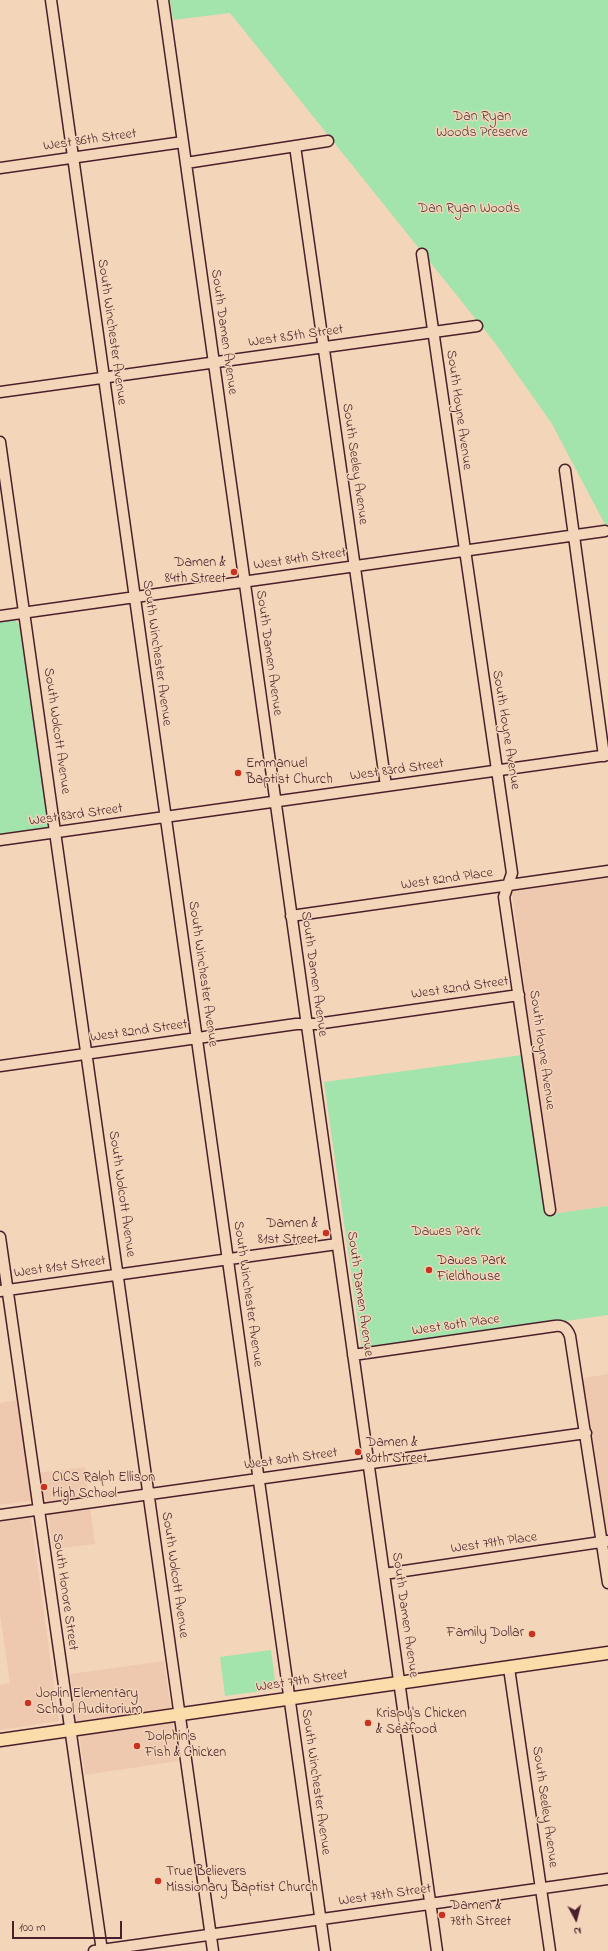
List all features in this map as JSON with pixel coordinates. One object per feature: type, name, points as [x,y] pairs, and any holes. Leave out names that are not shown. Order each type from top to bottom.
[{"type":"main road","name":"West 79th Street","points":[[0,1740],[608,1653]]},
{"type":"street","name":"South Winchester Avenue","points":[[51,0],[325,1951]]},
{"type":"street","name":"South Damen Avenue","points":[[163,0],[437,1951]]},
{"type":"street","points":[[186,162],[328,141]]},
{"type":"street","name":"West 86th Street","points":[[0,168],[183,142]]},
{"type":"street","name":"South Seeley Avenue","points":[[295,146],[386,786]]},
{"type":"street","name":"South Hoyne Avenue","points":[[422,254],[512,873],[504,897],[520,995],[550,1210]]},
{"type":"street","name":"West 85th Street","points":[[0,392],[477,326]]},
{"type":"street","name":"South Wolcott Avenue","points":[[0,442],[213,1951]]},
{"type":"street","points":[[565,470],[606,755]]},
{"type":"street","name":"West 84th Street","points":[[0,616],[605,531]]},
{"type":"street","name":"West 83rd Street","points":[[0,840],[606,755]]},
{"type":"street","name":"West 82nd Place","points":[[291,916],[608,871]]},
{"type":"street","name":"West 82nd Street","points":[[0,1066],[296,1024],[306,1025],[520,995]]},
{"type":"street","name":"South Honore Street","points":[[0,1237],[4,1290],[70,1730],[99,1951]]},
{"type":"street","name":"West 81st Street","points":[[4,1290],[337,1244]]},
{"type":"street","name":"West 80th Place","points":[[353,1355],[555,1326],[564,1326],[570,1336],[586,1433]]},
{"type":"street","points":[[586,1433],[605,1542],[608,1583]]},
{"type":"street","name":"West 80th Street","points":[[0,1515],[586,1433]]},
{"type":"street","name":"West 79th Place","points":[[384,1574],[605,1542]]},
{"type":"street","name":"South Seeley Avenue","points":[[509,1668],[550,1951]]},
{"type":"street","name":"West 78th Street","points":[[99,1951],[608,1879]]},
{"type":"shaded area","points":[[608,872],[608,1206],[545,1215],[522,1055],[533,1053],[511,886]]},
{"type":"shaded area","points":[[608,1374],[608,1539],[583,1378]]},
{"type":"shaded area","name":"CICS Ralph Ellison High School","points":[[18,1400],[28,1474],[85,1467],[95,1544],[53,1549],[46,1499],[0,1505],[0,1403]]},
{"type":"shaded area","points":[[31,1518],[59,1721],[0,1730],[0,1685],[10,1683],[0,1614],[0,1522]]},
{"type":"shaded area","points":[[164,1661],[178,1761],[85,1775],[70,1674]]},
{"type":"green space","name":"Dan Ryan Woods Preserve","points":[[170,0],[608,0],[608,530],[552,424],[495,343],[230,13],[173,20]]},
{"type":"green space","points":[[15,620],[20,626],[50,825],[48,828],[0,837],[0,622]]},
{"type":"green space","name":"Dawes Park","points":[[522,1055],[545,1215],[608,1206],[608,1315],[362,1350],[324,1082]]},
{"type":"green space","points":[[271,1650],[276,1689],[225,1696],[220,1657]]},
{"type":"place","name":"Damen & 84th Street","points":[[234,572]]},
{"type":"place","name":"Emmanuel Baptist Church","points":[[238,773]]},
{"type":"place","name":"Damen & 81st Street","points":[[326,1233]]},
{"type":"place","name":"Dawes Park Fieldhouse","points":[[429,1270]]},
{"type":"place","name":"Damen & 80th Street","points":[[358,1452]]},
{"type":"place","name":"CICS Ralph Ellison High School","points":[[44,1487]]},
{"type":"place","name":"Family Dollar","points":[[532,1634]]},
{"type":"place","name":"Joplin Elementary School Auditorium","points":[[28,1703]]},
{"type":"place","name":"Krispy's Chicken & Seafood","points":[[368,1723]]},
{"type":"place","name":"Dolphin's Fish & Chicken","points":[[137,1746]]},
{"type":"place","name":"True Believers Missionary Baptist Church","points":[[158,1881]]},
{"type":"place","name":"Damen & 78th Street","points":[[442,1915]]},
{"type":"park label","name":"Dan Ryan Woods","points":[[469,210]]}]
